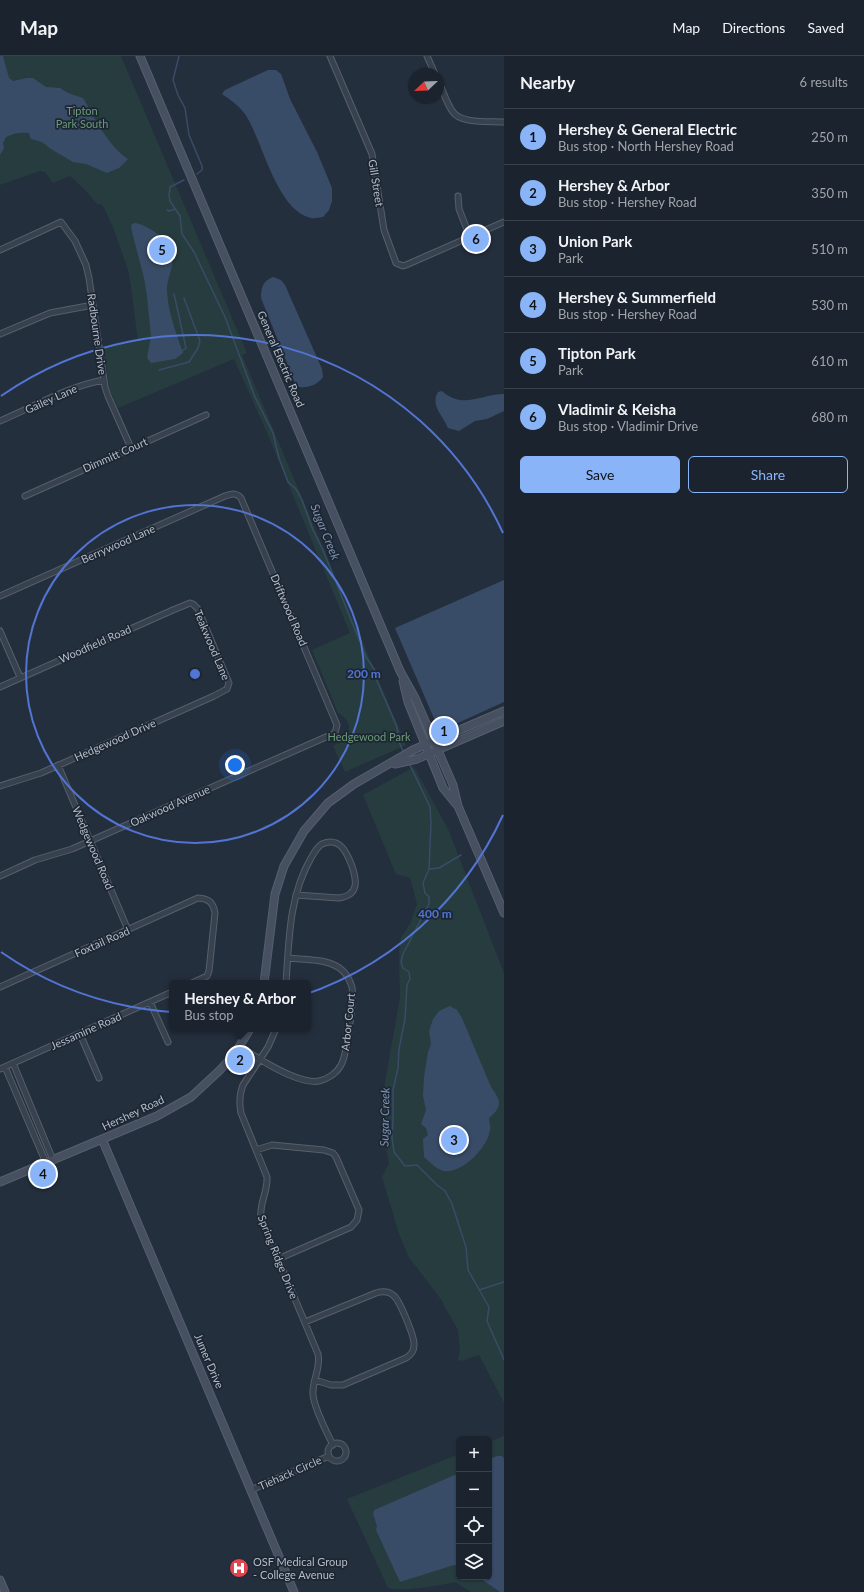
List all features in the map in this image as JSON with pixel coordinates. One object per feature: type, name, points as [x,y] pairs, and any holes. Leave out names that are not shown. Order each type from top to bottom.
[{"type":"main road","name":"General Electric Road","points":[[140,56],[294,417],[400,671],[416,698],[452,784],[458,806],[504,912]]},
{"type":"main road","name":"General Electric Road","points":[[400,671],[408,702],[443,788],[458,806]]},
{"type":"main road","points":[[264,980],[275,894],[284,866],[304,831],[328,803],[354,784],[414,750],[504,711]]},
{"type":"main road","points":[[389,765],[417,760],[504,722]]},
{"type":"main road","name":"Hershey Road","points":[[0,1182],[157,1116],[191,1097],[219,1072],[248,1032]]},
{"type":"main road","name":"Jumer Drive","points":[[102,1140],[252,1490],[294,1592]]},
{"type":"main road","points":[[0,1580],[5,1592]]},
{"type":"street","name":"Gill Street","points":[[330,56],[372,154],[384,230],[394,260],[399,266],[406,265],[470,237]]},
{"type":"street","points":[[427,56],[432,68]]},
{"type":"street","points":[[444,93],[452,111],[457,116],[466,120],[504,122]]},
{"type":"street","points":[[458,196],[459,209],[470,237],[504,222]]},
{"type":"street","name":"Radbourne Drive","points":[[0,250],[61,222],[75,241],[84,259],[89,278],[104,380],[108,396],[131,448]]},
{"type":"street","points":[[0,334],[50,312],[93,305]]},
{"type":"street","name":"Gailey Lane","points":[[0,421],[75,388],[104,380]]},
{"type":"street","name":"Dimmitt Court","points":[[25,496],[206,415]]},
{"type":"street","name":"Berrywood Lane","points":[[0,596],[225,496],[233,493],[237,494]]},
{"type":"street","name":"Driftwood Road","points":[[237,494],[241,498],[283,596],[336,723],[337,729]]},
{"type":"street","name":"Woodfield Road","points":[[0,687],[173,610],[187,604],[192,604]]},
{"type":"street","name":"Teakwood Lane","points":[[192,604],[198,609],[228,680],[228,688]]},
{"type":"street","points":[[0,631],[20,677]]},
{"type":"street","name":"Hedgewood Drive","points":[[0,786],[40,773],[214,696],[228,688]]},
{"type":"street","name":"Oakwood Avenue","points":[[0,876],[35,860],[72,849],[335,733],[337,729]]},
{"type":"street","name":"Wedgewood Road","points":[[58,765],[128,930]]},
{"type":"street","points":[[286,980],[292,915],[296,895],[307,865],[315,850],[319,846],[329,842],[339,844],[343,847],[356,876],[355,887],[349,895],[339,898],[296,895]]},
{"type":"street","name":"Foxtail Road","points":[[0,988],[198,898],[210,901],[214,906],[215,913],[209,971],[207,976],[198,980]]},
{"type":"street","name":"Arbor Court","points":[[239,1046],[271,1066],[304,1080],[312,1081],[325,1079],[331,1076],[341,1066],[344,1060],[352,993],[352,987],[347,976],[337,966],[331,963],[288,958]]},
{"type":"street","name":"Jessamine Road","points":[[0,1069],[169,993]]},
{"type":"street","points":[[150,1002],[168,1042]]},
{"type":"street","name":"Spring Ridge Drive","points":[[274,1032],[260,1060],[243,1085],[239,1100],[241,1113],[267,1178],[267,1188],[260,1205],[261,1218],[305,1322],[319,1360],[319,1367],[313,1386],[313,1398],[333,1445]]},
{"type":"street","points":[[80,1034],[99,1078]]},
{"type":"street","points":[[12,1063],[35,1119],[49,1162]]},
{"type":"street","points":[[6,1066],[29,1122],[49,1162]]},
{"type":"street","points":[[29,1122],[35,1119]]},
{"type":"street","points":[[256,1150],[272,1145],[329,1151],[336,1157],[359,1210],[358,1220],[351,1228],[278,1259]]},
{"type":"street","points":[[305,1322],[376,1293],[384,1292],[394,1296],[397,1299],[414,1340],[413,1350],[406,1358],[343,1385],[331,1385],[315,1380]]},
{"type":"street","points":[[333,1445],[341,1445],[345,1449],[345,1455],[339,1461],[333,1460],[329,1456],[328,1451],[333,1445]]},
{"type":"street","name":"Tiehack Circle","points":[[252,1490],[329,1456]]},
{"type":"green space","name":"Tipton Park South","points":[[0,56],[121,56],[247,353],[242,355],[406,745],[345,772],[333,746],[339,743],[347,735],[349,726],[344,717],[338,713],[312,650],[350,633],[268,435],[234,359],[118,408],[109,388],[104,346],[138,341],[129,273],[113,227],[103,206],[100,204],[98,205],[70,176],[53,183],[45,172],[40,171],[0,185]]},
{"type":"green space","points":[[414,767],[448,829],[504,973],[504,1403],[479,1355],[461,1361],[458,1359],[460,1351],[458,1330],[440,1298],[408,1256],[398,1231],[382,1177],[389,1163],[381,1123],[381,1105],[400,997],[399,951],[401,937],[410,924],[417,904],[410,878],[396,874],[363,795]]},
{"type":"green space","points":[[504,1436],[504,1458],[502,1456],[492,1458],[492,1441]]},
{"type":"green space","points":[[456,1455],[456,1474],[374,1510],[373,1514],[378,1526],[456,1565],[456,1580],[482,1580],[500,1592],[471,1592],[455,1582],[412,1589],[388,1588],[347,1499]]},
{"type":"water","points":[[0,56],[3,56],[9,78],[13,81],[33,78],[46,87],[60,88],[68,93],[83,98],[108,139],[114,147],[128,159],[119,168],[107,173],[86,164],[73,162],[42,142],[31,139],[29,133],[17,133],[6,137],[3,143],[4,148],[0,155]]},
{"type":"water","points":[[268,70],[276,70],[281,74],[290,99],[317,152],[332,188],[332,201],[329,210],[323,217],[311,218],[299,212],[288,202],[279,189],[252,126],[245,114],[235,103],[222,94],[225,90]]},
{"type":"water","points":[[134,223],[150,229],[162,237],[172,251],[173,261],[167,291],[169,307],[183,353],[175,359],[151,363],[147,358],[151,336],[144,278],[132,232],[131,225]]},
{"type":"water","points":[[273,277],[281,280],[285,285],[322,369],[323,377],[318,382],[306,387],[299,387],[295,383],[261,298],[263,285],[267,280]]},
{"type":"water","points":[[442,391],[450,397],[465,400],[504,394],[504,411],[487,419],[475,421],[459,431],[448,428],[436,406],[435,401],[438,392]]},
{"type":"water","points":[[504,580],[504,702],[440,731],[395,628]]},
{"type":"water","points":[[450,1006],[457,1010],[462,1018],[499,1103],[497,1110],[489,1118],[490,1128],[488,1137],[479,1151],[466,1164],[451,1171],[444,1171],[436,1167],[424,1157],[423,1139],[428,1135],[426,1128],[421,1124],[426,1110],[423,1096],[424,1077],[428,1052],[431,1044],[429,1031],[433,1019],[439,1011]]},
{"type":"water","points":[[502,1456],[504,1458],[504,1592],[500,1592],[482,1580],[492,1580],[492,1458]]},
{"type":"water","points":[[456,1474],[456,1565],[400,1582],[376,1530],[377,1526],[373,1514],[374,1510]]},
{"type":"waterway","name":"Sugar Creek","points":[[179,56],[173,80],[178,95],[185,108],[189,135],[202,166],[202,170],[197,174]]},
{"type":"waterway","name":"Sugar Creek","points":[[184,180],[170,187],[169,195],[170,201],[180,216],[182,234],[194,252],[225,317],[255,397],[273,433],[279,458],[288,482],[296,489],[302,500],[366,657],[376,672],[377,681],[397,727],[399,742],[404,753]]},
{"type":"waterway","name":"Sugar Creek","points":[[167,210],[169,211],[175,209]]},
{"type":"waterway","points":[[174,294],[186,348],[182,351]]},
{"type":"waterway","points":[[159,370],[189,362],[198,348],[200,341],[184,298]]},
{"type":"waterway","name":"Sugar Creek","points":[[409,763],[430,807],[431,823],[429,869],[423,883],[425,893],[429,897],[429,904],[403,954],[401,962],[403,968],[409,972],[410,979],[407,985],[405,1019],[399,1049],[398,1068],[393,1090],[392,1138],[394,1152],[405,1166],[417,1165],[445,1191],[452,1204],[466,1247],[468,1270],[489,1307],[487,1321],[504,1360]]},
{"type":"waterway","name":"Sugar Creek","points":[[429,869],[439,868],[461,855]]},
{"type":"waterway","points":[[479,1290],[504,1282]]},
{"type":"place","name":"Vladimir & Keisha","points":[[476,239]]},
{"type":"place","name":"Tipton Park","points":[[162,250]]},
{"type":"place","name":"Hershey & General Electric","points":[[444,731]]},
{"type":"place","name":"Hershey & Arbor","points":[[240,1060]]},
{"type":"place","name":"Union Park","points":[[454,1140]]},
{"type":"place","name":"Hershey & Summerfield","points":[[43,1174]]},
{"type":"place","name":"OSF Medical Group - College Avenue","points":[[239,1568]]},
{"type":"park label","name":"Hedgewood Park","points":[[369,737]]}]
